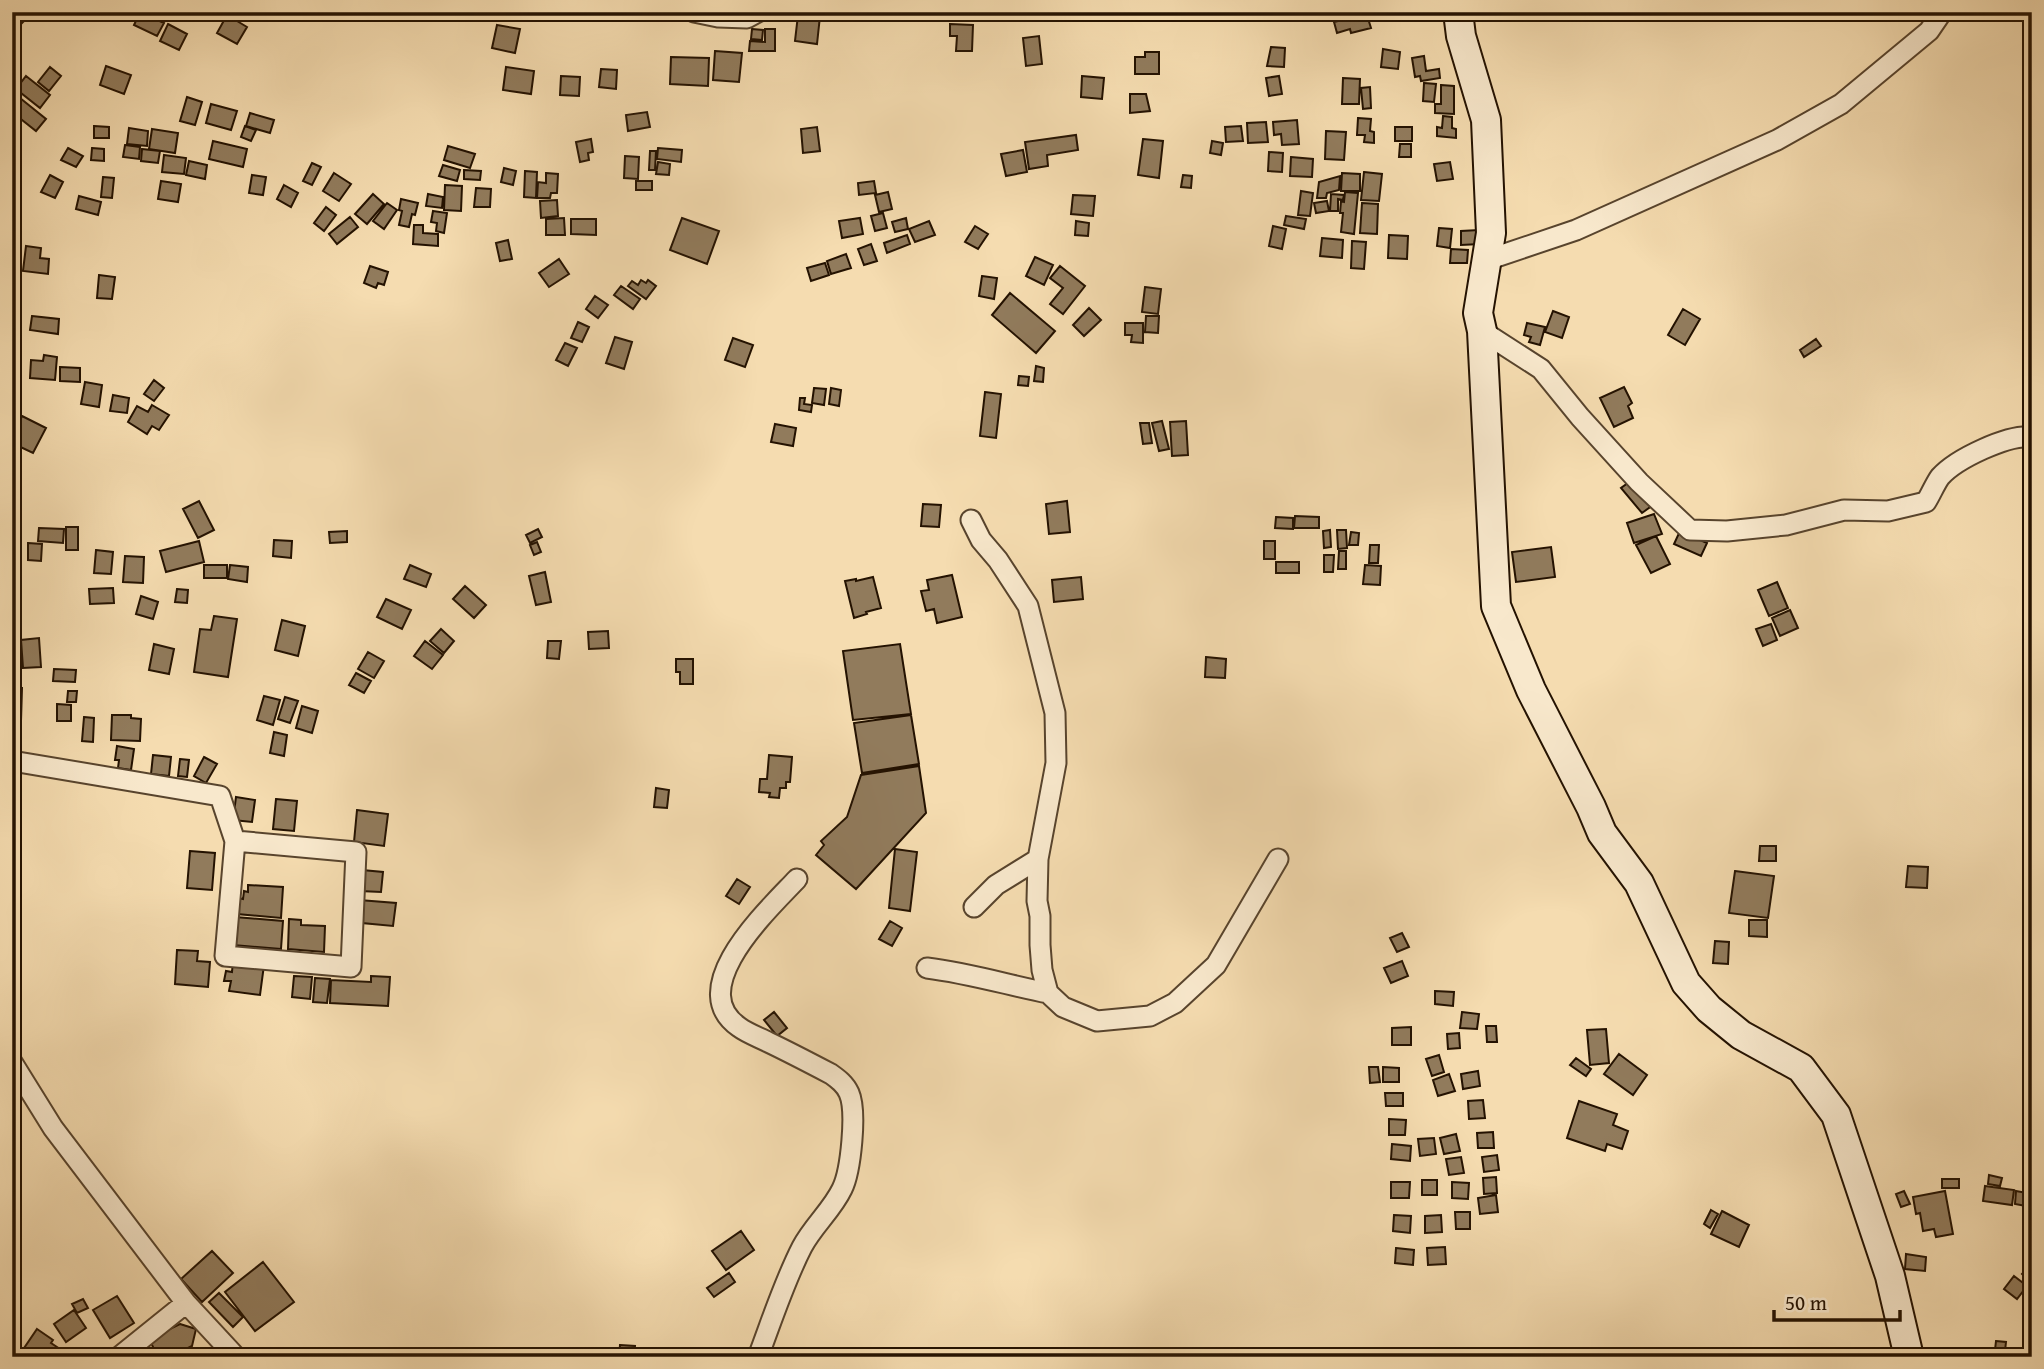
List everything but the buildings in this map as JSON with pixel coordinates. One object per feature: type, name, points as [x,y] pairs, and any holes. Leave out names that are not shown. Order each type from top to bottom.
[{"type":"street","points":[[694,12],[718,17],[747,18],[758,12]]},
{"type":"street","points":[[1458,12],[1461,36],[1486,120],[1492,233],[1478,313],[1482,331],[1496,606],[1531,690],[1602,833],[1639,883],[1686,983],[1709,1009],[1741,1035],[1801,1068],[1836,1115],[1890,1276],[1909,1357]]},
{"type":"street","points":[[1487,260],[1576,230],[1777,140],[1841,104],[1929,31],[1942,12]]},
{"type":"street","points":[[1482,331],[1541,369],[1639,482],[1690,530],[1727,531],[1786,525],[1844,510],[1888,511],[1926,502],[1939,478],[1951,466],[1998,443],[2032,437]]},
{"type":"street","points":[[971,520],[981,540],[998,560],[1028,606],[1055,713],[1056,763],[1038,859],[1040,945],[1042,970],[1048,993],[1063,1007],[1097,1021],[1150,1016],[1175,1003],[1216,965],[1278,859]]},
{"type":"street","points":[[12,761],[220,796],[235,841],[225,956],[351,967],[356,852],[235,841]]},
{"type":"street","points":[[974,907],[996,885],[1038,859]]},
{"type":"street","points":[[758,1357],[803,1245],[843,1187],[853,1123],[850,1094],[842,1081],[738,1027],[726,1014],[721,1000],[721,986],[734,952],[797,879]]},
{"type":"street","points":[[927,968],[956,971],[1000,984],[1048,993]]},
{"type":"street","points":[[12,1062],[53,1128],[186,1303],[236,1357]]},
{"type":"street","points":[[120,1357],[186,1303]]}]
